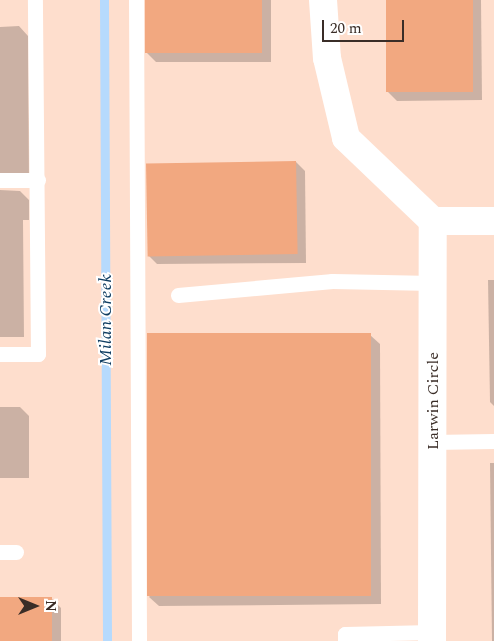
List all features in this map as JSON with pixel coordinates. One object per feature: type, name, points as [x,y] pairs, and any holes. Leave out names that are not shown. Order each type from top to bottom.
[{"type":"street","points":[[323,0],[327,58],[346,138],[433,221],[494,221]]},
{"type":"street","name":"Larwin Circle","points":[[432,636],[433,221]]},
{"type":"lane","points":[[0,354],[38,354],[35,0]]},
{"type":"lane","points":[[136,0],[139,641]]},
{"type":"lane","points":[[0,180],[38,180]]},
{"type":"lane","points":[[178,296],[332,281],[433,283]]},
{"type":"lane","points":[[432,442],[494,442]]},
{"type":"lane","points":[[0,552],[16,552]]},
{"type":"lane","points":[[345,641],[345,634],[432,636]]},
{"type":"shaded area","points":[[0,0],[494,0],[494,641],[0,641]]},
{"type":"building","points":[[145,0],[262,0],[262,53],[145,53]]},
{"type":"building","points":[[386,0],[473,0],[473,92],[386,92]]},
{"type":"building","points":[[296,161],[298,254],[148,257],[146,164]]},
{"type":"building","points":[[147,333],[371,333],[371,596],[147,596]]},
{"type":"building","points":[[0,597],[52,597],[52,641],[0,641]]},
{"type":"waterway","name":"Milan Creek","points":[[104,0],[107,641]]}]
